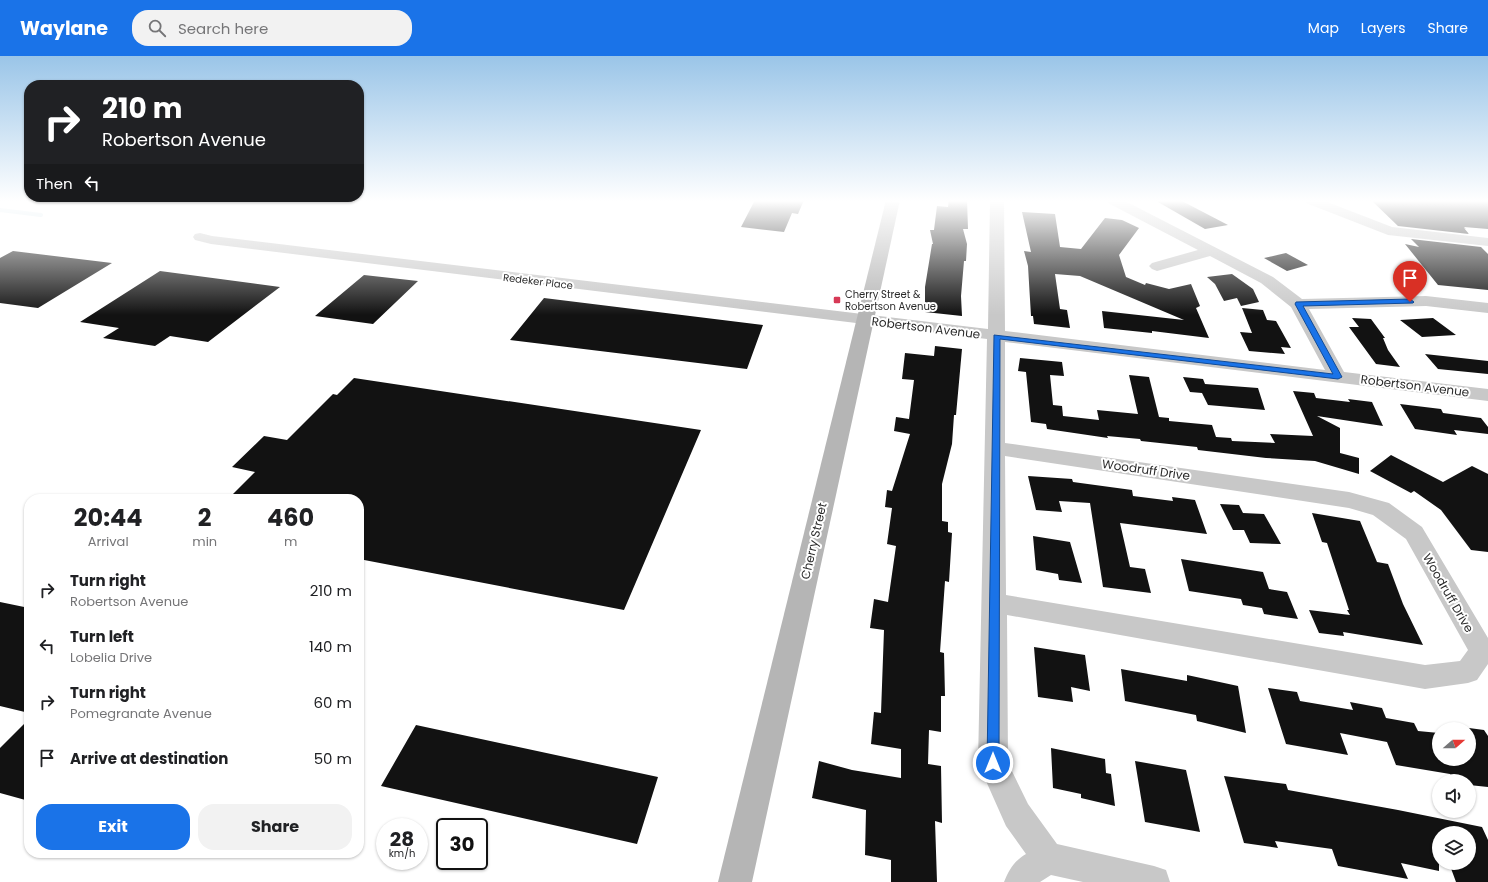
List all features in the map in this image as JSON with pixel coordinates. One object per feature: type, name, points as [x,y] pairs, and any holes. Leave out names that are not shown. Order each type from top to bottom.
[{"type":"street","name":"Redeker Place","points":[[205,239],[865,320]]},
{"type":"street","name":"Cherry Street","points":[[735,882],[884,239]]},
{"type":"street","points":[[997,239],[993,763],[1005,792],[1017,815],[1048,858],[1154,882]]},
{"type":"street","points":[[1188,239],[1267,280],[1298,304],[1338,377]]},
{"type":"street","points":[[1457,239],[1488,242]]},
{"type":"street","points":[[1157,266],[1212,251]]},
{"type":"street","points":[[1298,304],[1426,301],[1488,308]]},
{"type":"street","name":"Robertson Avenue","points":[[865,320],[1488,395]]},
{"type":"street","name":"Woodruff Drive","points":[[994,603],[1425,677],[1468,672],[1482,651],[1414,534],[1381,510],[1349,500],[996,448]]},
{"type":"street","points":[[1020,882],[1029,870],[1048,858]]},
{"type":"building","points":[[932,239],[966,239],[967,244],[966,261],[964,261],[961,296],[962,316],[925,312],[925,287],[933,244]]},
{"type":"building","points":[[1028,239],[1059,239],[1060,247],[1081,249],[1089,239],[1131,239],[1119,255],[1126,277],[1145,285],[1146,283],[1169,289],[1191,284],[1200,306],[1196,308],[1209,338],[1152,331],[1152,333],[1104,328],[1102,311],[1184,320],[1080,276],[1055,274],[1060,309],[1067,310],[1070,328],[1034,324],[1033,316],[1031,316],[1028,266],[1024,251],[1031,252]]},
{"type":"building","points":[[1411,239],[1481,247],[1488,254],[1488,290],[1438,285],[1405,244],[1419,247]]},
{"type":"building","points":[[13,251],[112,263],[38,308],[0,303],[0,258]]},
{"type":"building","points":[[1286,253],[1308,265],[1287,271],[1264,258]]},
{"type":"building","points":[[160,271],[280,287],[208,342],[170,336],[155,346],[103,338],[119,328],[80,322]]},
{"type":"building","points":[[1232,274],[1253,289],[1259,302],[1241,306],[1237,298],[1224,301],[1215,284],[1207,277]]},
{"type":"building","points":[[364,275],[418,281],[373,324],[315,316]]},
{"type":"building","points":[[544,298],[763,325],[747,369],[510,340]]},
{"type":"building","points":[[1242,308],[1263,310],[1267,320],[1276,321],[1291,348],[1281,347],[1285,354],[1249,351],[1240,332],[1252,333]]},
{"type":"building","points":[[1352,318],[1371,319],[1385,338],[1383,338],[1388,350],[1400,367],[1376,364],[1349,327],[1359,327]]},
{"type":"building","points":[[1433,318],[1456,335],[1422,337],[1400,320]]},
{"type":"building","points":[[935,346],[962,349],[952,444],[942,484],[942,521],[948,522],[948,532],[952,533],[949,582],[945,581],[940,652],[944,653],[945,696],[941,696],[941,732],[929,730],[928,764],[941,766],[942,823],[935,821],[937,882],[891,882],[891,860],[865,855],[866,810],[812,798],[819,761],[852,770],[901,778],[901,749],[871,744],[874,712],[881,713],[884,630],[870,628],[874,599],[888,602],[896,546],[887,544],[892,508],[885,507],[887,490],[892,491],[910,434],[894,431],[896,417],[909,419],[914,380],[902,379],[905,353],[934,356]]},
{"type":"building","points":[[1425,354],[1488,361],[1488,374],[1438,369]]},
{"type":"building","points":[[1020,358],[1062,362],[1064,376],[1050,375],[1053,405],[1062,406],[1063,416],[1099,420],[1097,410],[1138,414],[1129,375],[1149,377],[1159,417],[1169,418],[1169,421],[1212,425],[1216,437],[1231,438],[1232,441],[1275,443],[1270,434],[1313,436],[1293,391],[1314,393],[1316,398],[1350,402],[1348,399],[1372,402],[1383,426],[1317,416],[1340,428],[1340,453],[1359,458],[1359,474],[1315,461],[1266,458],[1198,450],[1197,447],[1141,441],[1140,439],[1107,436],[1108,438],[1047,429],[1046,424],[1031,422],[1026,372],[1018,371]]},
{"type":"building","points":[[1183,377],[1203,379],[1205,384],[1258,388],[1265,410],[1208,405],[1202,393],[1190,392]]},
{"type":"building","points":[[354,378],[701,430],[624,610],[364,560],[364,494],[233,494],[255,472],[232,467],[264,436],[287,440],[333,394],[337,395]]},
{"type":"building","points":[[1400,404],[1441,409],[1443,413],[1481,418],[1488,427],[1488,434],[1454,430],[1457,435],[1415,429]]},
{"type":"building","points":[[1391,455],[1443,482],[1472,466],[1488,474],[1488,552],[1471,550],[1441,510],[1414,491],[1411,493],[1370,471]]},
{"type":"building","points":[[1028,476],[1072,479],[1073,482],[1132,490],[1133,496],[1173,501],[1172,497],[1195,500],[1207,534],[1120,523],[1130,567],[1145,569],[1151,593],[1103,587],[1090,503],[1059,501],[1062,512],[1036,510]]},
{"type":"building","points":[[1220,504],[1239,505],[1243,513],[1264,514],[1281,544],[1250,543],[1244,530],[1233,530]]},
{"type":"building","points":[[1312,513],[1360,521],[1377,562],[1388,564],[1403,604],[1423,645],[1343,632],[1344,636],[1319,633],[1309,610],[1350,615],[1347,610],[1349,610],[1327,543],[1322,542]]},
{"type":"building","points":[[1033,536],[1070,542],[1082,583],[1059,580],[1058,574],[1036,570]]},
{"type":"building","points":[[1181,559],[1263,572],[1269,589],[1287,592],[1298,619],[1264,614],[1262,608],[1243,605],[1241,599],[1189,591]]},
{"type":"building","points":[[0,602],[24,607],[24,712],[0,706]]},
{"type":"building","points":[[1034,647],[1085,655],[1090,691],[1071,687],[1073,702],[1038,697]]},
{"type":"building","points":[[1121,669],[1187,681],[1187,675],[1238,686],[1246,733],[1197,721],[1196,715],[1125,701]]},
{"type":"building","points":[[1268,688],[1297,692],[1300,701],[1353,710],[1350,702],[1382,708],[1386,718],[1414,723],[1418,731],[1432,732],[1432,766],[1476,766],[1476,729],[1484,730],[1488,736],[1488,787],[1476,786],[1476,774],[1450,774],[1396,765],[1387,742],[1340,733],[1348,755],[1286,744]]},
{"type":"building","points":[[24,724],[24,800],[0,793],[0,748]]},
{"type":"building","points":[[416,725],[658,777],[637,844],[381,786]]},
{"type":"building","points":[[1051,748],[1105,759],[1106,773],[1111,774],[1115,806],[1081,798],[1081,794],[1053,788]]},
{"type":"building","points":[[1135,761],[1186,770],[1200,832],[1145,822]]},
{"type":"building","points":[[1224,776],[1286,784],[1288,790],[1482,827],[1488,840],[1488,882],[1456,882],[1452,870],[1476,870],[1476,826],[1432,826],[1432,870],[1401,863],[1408,879],[1338,866],[1332,849],[1275,841],[1278,848],[1244,843]]},
{"type":"place","name":"Cherry Street & Robertson Avenue","points":[[837,300]]},
{"type":"route","points":[[993,763],[997,336],[1338,377],[1298,304],[1410,302]]}]
